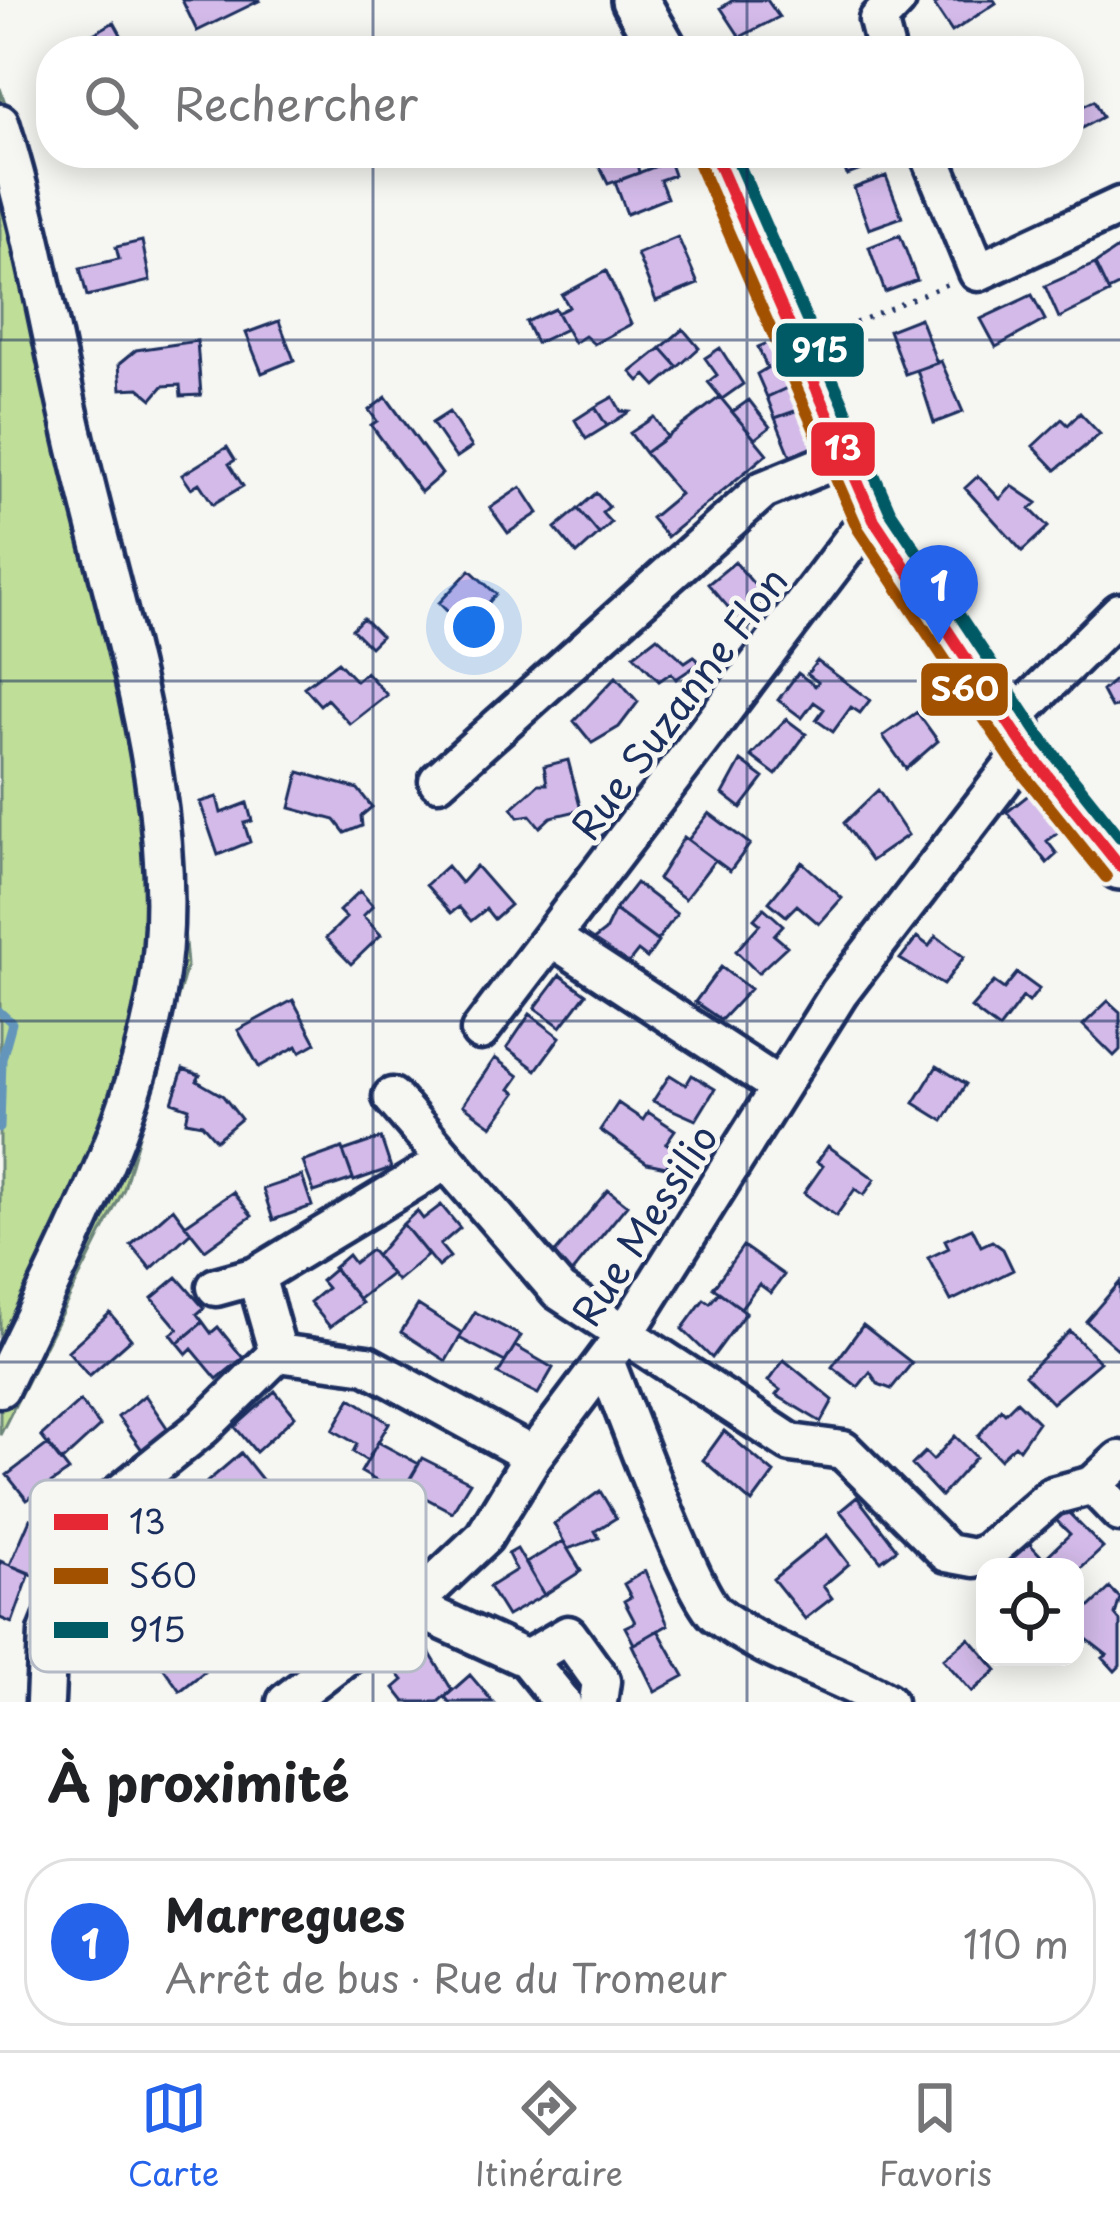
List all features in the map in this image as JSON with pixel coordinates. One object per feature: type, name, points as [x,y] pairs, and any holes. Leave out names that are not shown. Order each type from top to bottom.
[{"type":"main road","points":[[635,0],[655,36]]},
{"type":"main road","points":[[721,168],[874,520],[1120,866]]},
{"type":"main road","points":[[848,455],[1023,730],[1120,844]]},
{"type":"street","points":[[882,36],[878,20],[897,0]]},
{"type":"street","points":[[0,123],[34,238],[76,446],[129,662],[148,753],[163,887],[158,988],[142,1069],[107,1160],[0,1388]]},
{"type":"street","points":[[935,168],[978,272],[1120,206]]},
{"type":"street","points":[[438,782],[763,490],[848,455]]},
{"type":"street","name":"Rue Suzanne Flon","points":[[481,1031],[843,553],[874,520]]},
{"type":"street","name":"Rue Messilio","points":[[426,1592],[484,1538],[533,1456],[616,1346],[839,993],[1023,730],[1120,612]]},
{"type":"street","points":[[552,938],[780,1087]]},
{"type":"street","points":[[392,1097],[559,1291],[616,1346],[791,1443],[843,1450],[947,1553],[959,1558],[988,1552],[1052,1496],[1093,1485],[1120,1460]]},
{"type":"street","points":[[216,1287],[256,1276],[431,1171]]},
{"type":"street","points":[[256,1276],[278,1352]]},
{"type":"street","points":[[616,1346],[710,1610],[753,1640],[829,1670],[887,1702]]},
{"type":"street","points":[[278,1352],[367,1365],[533,1456]]},
{"type":"street","points":[[138,1480],[203,1427],[278,1352]]},
{"type":"street","points":[[1093,1485],[1120,1514]]},
{"type":"street","points":[[426,1613],[527,1659],[562,1702]]},
{"type":"street","points":[[527,1659],[568,1635],[601,1681],[598,1702]]},
{"type":"street","points":[[45,1702],[46,1672]]},
{"type":"street","name":"Rue Messilio","points":[[286,1702],[325,1672]]},
{"type":"path","points":[[852,324],[978,272]]},
{"type":"green space","points":[[0,88],[44,219],[124,599],[170,765],[187,965],[124,1189],[0,1435]]},
{"type":"building","points":[[182,0],[261,0],[197,31]]},
{"type":"building","points":[[733,0],[767,0],[779,17],[739,36],[721,8]]},
{"type":"building","points":[[942,0],[996,3],[952,32],[934,5]]},
{"type":"building","points":[[114,22],[122,36],[90,36]]},
{"type":"building","points":[[1094,101],[1102,117],[1084,127],[1084,103]]},
{"type":"building","points":[[600,168],[638,168],[639,173],[608,184]]},
{"type":"building","points":[[651,168],[672,168],[674,175],[660,180],[667,198],[627,214],[615,182]]},
{"type":"building","points":[[886,176],[902,217],[869,229],[854,188]]},
{"type":"building","points":[[900,235],[917,280],[885,292],[869,247]]},
{"type":"building","points":[[678,237],[698,284],[656,301],[637,254]]},
{"type":"building","points":[[142,241],[150,281],[87,296],[80,268],[119,259],[116,247]]},
{"type":"building","points":[[1120,247],[1120,285],[1108,291],[1095,264]]},
{"type":"building","points":[[1095,264],[1109,293],[1059,318],[1045,286]]},
{"type":"building","points":[[606,271],[631,324],[594,344],[585,336],[574,343],[557,313],[569,307],[562,295]]},
{"type":"building","points":[[1032,295],[1045,320],[996,347],[981,319]]},
{"type":"building","points":[[555,309],[566,329],[536,343],[526,322]]},
{"type":"building","points":[[920,318],[937,363],[905,374],[889,330]]},
{"type":"building","points":[[279,321],[294,360],[262,373],[246,333]]},
{"type":"building","points":[[683,329],[699,348],[678,367],[661,348]]},
{"type":"building","points":[[197,341],[201,395],[181,396],[180,385],[163,386],[152,399],[139,388],[121,389],[119,364],[136,350]]},
{"type":"building","points":[[770,342],[789,387],[767,397],[757,374],[767,368],[758,347]]},
{"type":"building","points":[[661,348],[678,367],[656,386],[646,375],[639,381],[631,372]]},
{"type":"building","points":[[720,348],[743,384],[722,399],[708,382],[717,375],[705,358]]},
{"type":"building","points":[[941,361],[963,412],[934,423],[917,370]]},
{"type":"building","points":[[789,387],[798,410],[775,418],[767,397]]},
{"type":"building","points":[[386,397],[442,474],[421,492],[371,425],[377,421],[369,410]]},
{"type":"building","points":[[613,397],[621,411],[629,412],[607,426],[595,407]]},
{"type":"building","points":[[720,397],[767,454],[667,537],[651,518],[680,494],[645,453]]},
{"type":"building","points":[[749,400],[770,427],[755,439],[732,412]]},
{"type":"building","points":[[595,407],[607,426],[586,439],[575,420]]},
{"type":"building","points":[[798,410],[814,448],[791,457],[775,418]]},
{"type":"building","points":[[449,412],[472,447],[456,458],[432,423]]},
{"type":"building","points":[[1080,413],[1100,434],[1056,470],[1033,446],[1062,419],[1068,425]]},
{"type":"building","points":[[654,417],[667,437],[645,453],[630,433]]},
{"type":"building","points":[[227,447],[235,460],[229,464],[243,486],[213,504],[199,483],[191,488],[182,475]]},
{"type":"building","points":[[978,476],[1000,499],[1012,486],[1037,503],[1030,509],[1048,527],[1022,551],[965,488]]},
{"type":"building","points":[[521,487],[538,513],[508,533],[490,508]]},
{"type":"building","points":[[596,493],[609,507],[602,513],[611,523],[599,534],[578,509]]},
{"type":"building","points":[[578,509],[599,534],[577,554],[555,528]]},
{"type":"building","points":[[735,562],[764,596],[758,601],[767,612],[747,629],[708,584]]},
{"type":"building","points":[[470,570],[496,594],[466,630],[439,603]]},
{"type":"building","points":[[363,618],[381,636],[370,647],[352,629]]},
{"type":"building","points":[[657,637],[685,662],[694,656],[700,663],[676,679],[671,673],[659,681],[634,655]]},
{"type":"building","points":[[817,661],[870,700],[860,713],[851,707],[833,732],[816,720],[824,709],[814,702],[802,718],[778,700],[798,673],[815,686],[818,682],[807,674]]},
{"type":"building","points":[[338,662],[356,681],[366,672],[387,695],[350,724],[327,699],[320,705],[304,687]]},
{"type":"building","points":[[1120,675],[1120,706],[1111,708],[1102,691]]},
{"type":"building","points":[[616,677],[638,702],[619,727],[592,743],[574,721]]},
{"type":"building","points":[[917,712],[938,741],[906,769],[883,736]]},
{"type":"building","points":[[786,719],[806,734],[776,775],[751,756]]},
{"type":"building","points":[[568,760],[581,810],[551,817],[540,827],[530,815],[518,817],[512,808],[539,784],[547,784],[544,766]]},
{"type":"building","points":[[741,761],[764,778],[741,808],[723,794]]},
{"type":"building","points":[[299,772],[358,789],[372,807],[361,816],[362,826],[345,833],[335,820],[290,808]]},
{"type":"building","points":[[1036,789],[1067,826],[1047,841],[1057,854],[1047,863],[1007,812]]},
{"type":"building","points":[[878,790],[908,835],[871,861],[844,823]]},
{"type":"building","points":[[217,797],[221,813],[247,803],[252,821],[244,823],[250,842],[218,855],[200,802]]},
{"type":"building","points":[[709,813],[750,844],[730,871],[688,840]]},
{"type":"building","points":[[684,837],[715,860],[685,899],[658,879]]},
{"type":"building","points":[[802,862],[842,898],[819,924],[797,905],[786,916],[769,902]]},
{"type":"building","points":[[447,866],[461,883],[476,866],[510,905],[494,919],[486,909],[471,921],[459,907],[451,913],[426,885]]},
{"type":"building","points":[[636,883],[677,914],[657,941],[615,910]]},
{"type":"building","points":[[360,891],[373,906],[363,916],[381,935],[351,964],[326,938],[346,918],[339,911]]},
{"type":"building","points":[[764,908],[783,925],[774,935],[787,946],[758,973],[736,951],[760,924],[754,919]]},
{"type":"building","points":[[615,910],[658,942],[647,958],[638,951],[627,965],[592,941],[605,931]]},
{"type":"building","points":[[936,936],[964,957],[943,985],[900,959],[917,937],[929,946]]},
{"type":"building","points":[[721,967],[750,989],[721,1020],[695,1002]]},
{"type":"building","points":[[1017,973],[1039,989],[1029,1002],[1023,997],[999,1029],[971,1008],[994,982],[1004,989]]},
{"type":"building","points":[[560,975],[586,994],[561,1027],[535,1008]]},
{"type":"building","points":[[293,1000],[316,1043],[300,1052],[297,1046],[259,1067],[238,1030]]},
{"type":"building","points":[[1108,1001],[1120,1012],[1120,1050],[1114,1056],[1083,1025]]},
{"type":"building","points":[[530,1014],[560,1037],[536,1070],[507,1048]]},
{"type":"building","points":[[495,1058],[519,1076],[510,1089],[516,1093],[492,1126],[463,1105]]},
{"type":"building","points":[[937,1066],[966,1084],[943,1121],[914,1103]]},
{"type":"building","points":[[183,1069],[200,1075],[197,1081],[223,1096],[241,1119],[216,1140],[202,1124],[186,1121],[189,1108],[172,1102]]},
{"type":"building","points":[[670,1075],[686,1085],[692,1075],[715,1089],[696,1120],[653,1101]]},
{"type":"building","points":[[618,1103],[643,1120],[648,1112],[675,1130],[666,1143],[677,1150],[666,1167],[647,1163],[600,1130]]},
{"type":"building","points":[[381,1138],[391,1168],[354,1181],[343,1151]]},
{"type":"building","points":[[828,1146],[875,1179],[864,1195],[855,1189],[836,1216],[804,1193],[823,1166],[817,1162]]},
{"type":"building","points":[[342,1148],[353,1179],[314,1192],[303,1162]]},
{"type":"building","points":[[302,1176],[312,1206],[273,1220],[263,1189]]},
{"type":"building","points":[[608,1190],[627,1205],[565,1281],[546,1264]]},
{"type":"building","points":[[233,1192],[252,1216],[205,1250],[185,1225]]},
{"type":"building","points":[[441,1205],[460,1228],[440,1245],[450,1257],[438,1267],[403,1224],[417,1211],[423,1219]]},
{"type":"building","points":[[173,1208],[191,1232],[151,1269],[131,1245]]},
{"type":"building","points":[[403,1224],[428,1255],[397,1281],[376,1256]]},
{"type":"building","points":[[972,1228],[981,1246],[992,1241],[1003,1249],[1013,1270],[951,1301],[928,1258],[949,1248],[945,1240]]},
{"type":"building","points":[[743,1246],[784,1275],[771,1293],[759,1284],[741,1308],[713,1288]]},
{"type":"building","points":[[371,1250],[391,1274],[359,1299],[333,1268],[348,1255],[354,1263]]},
{"type":"building","points":[[335,1269],[362,1303],[330,1327],[310,1302],[327,1288],[321,1281]]},
{"type":"building","points":[[177,1277],[204,1308],[197,1314],[203,1322],[178,1343],[171,1334],[178,1329],[152,1298]]},
{"type":"building","points":[[1120,1282],[1120,1351],[1086,1321]]},
{"type":"building","points":[[719,1292],[746,1312],[712,1358],[682,1329],[704,1299],[710,1303]]},
{"type":"building","points":[[418,1305],[462,1333],[446,1361],[401,1332]]},
{"type":"building","points":[[475,1312],[521,1336],[505,1362],[459,1338]]},
{"type":"building","points":[[110,1313],[131,1339],[89,1376],[68,1351]]},
{"type":"building","points":[[203,1322],[211,1333],[218,1327],[243,1358],[217,1379],[192,1349],[187,1354],[178,1343]]},
{"type":"building","points":[[863,1325],[912,1363],[891,1389],[878,1384],[870,1372],[858,1387],[832,1367]]},
{"type":"building","points":[[1070,1331],[1100,1362],[1052,1403],[1025,1375]]},
{"type":"building","points":[[515,1346],[553,1368],[538,1394],[498,1374]]},
{"type":"building","points":[[784,1360],[833,1400],[821,1422],[776,1395],[780,1390],[768,1381]]},
{"type":"building","points":[[275,1391],[295,1416],[256,1452],[235,1427]]},
{"type":"building","points":[[145,1395],[174,1438],[148,1458],[118,1417]]},
{"type":"building","points":[[351,1398],[389,1423],[367,1461],[353,1452],[357,1444],[333,1430]]},
{"type":"building","points":[[80,1401],[100,1426],[61,1462],[41,1436]]},
{"type":"building","points":[[1017,1401],[1038,1422],[1019,1449],[1015,1445],[1000,1459],[978,1436],[1001,1409],[1005,1413]]},
{"type":"building","points":[[724,1431],[774,1473],[752,1503],[703,1460]]},
{"type":"building","points":[[955,1436],[976,1457],[941,1496],[912,1465],[925,1452],[933,1460]]},
{"type":"building","points":[[378,1442],[419,1464],[410,1480],[375,1480],[361,1472]]},
{"type":"building","points":[[48,1444],[69,1471],[56,1480],[30,1480],[27,1500],[7,1475]]},
{"type":"building","points":[[241,1453],[262,1480],[209,1480]]},
{"type":"building","points":[[422,1458],[470,1482],[452,1512],[426,1498],[426,1480],[409,1480]]},
{"type":"building","points":[[600,1491],[616,1518],[595,1531],[599,1538],[568,1549],[554,1524]]},
{"type":"building","points":[[857,1497],[897,1549],[881,1561],[840,1511]]},
{"type":"building","points":[[1063,1507],[1103,1548],[1084,1566],[1084,1558],[1045,1558],[1070,1534],[1053,1517]]},
{"type":"building","points":[[30,1519],[30,1574],[10,1565]]},
{"type":"building","points":[[827,1535],[849,1564],[823,1586],[832,1598],[805,1619],[773,1579]]},
{"type":"building","points":[[563,1541],[581,1571],[544,1595],[526,1563]]},
{"type":"building","points":[[1028,1542],[1043,1558],[1010,1558]]},
{"type":"building","points":[[517,1549],[544,1595],[507,1616],[489,1587],[516,1570],[508,1554]]},
{"type":"building","points":[[0,1561],[30,1573],[12,1623],[0,1618]]},
{"type":"building","points":[[645,1571],[668,1625],[634,1644],[625,1627],[635,1622],[624,1601],[631,1597],[624,1584]]},
{"type":"building","points":[[1110,1588],[1120,1598],[1115,1615],[1120,1621],[1120,1666],[1115,1671],[1103,1658],[1107,1655],[1084,1637],[1084,1613]]},
{"type":"building","points":[[658,1630],[684,1676],[655,1692],[632,1645]]},
{"type":"building","points":[[969,1638],[976,1646],[976,1666],[997,1670],[972,1692],[943,1659]]},
{"type":"building","points":[[426,1647],[452,1690],[438,1702],[405,1702],[394,1688],[403,1680],[397,1672],[426,1672]]},
{"type":"building","points":[[166,1672],[204,1672],[180,1691]]},
{"type":"building","points":[[470,1675],[493,1702],[449,1702],[445,1697]]},
{"type":"waterway","points":[[0,1012],[12,1023],[2,1059],[0,1128]]},
{"type":"transit line","name":"S60","points":[[700,168],[858,529],[1011,759],[1106,877]]},
{"type":"transit line","name":"13","points":[[721,168],[874,520],[1026,749],[1120,866]]},
{"type":"transit line","name":"915","points":[[741,168],[890,511],[1041,738],[1120,837]]},
{"type":"place","name":"Marregues","points":[[939,644]]}]
